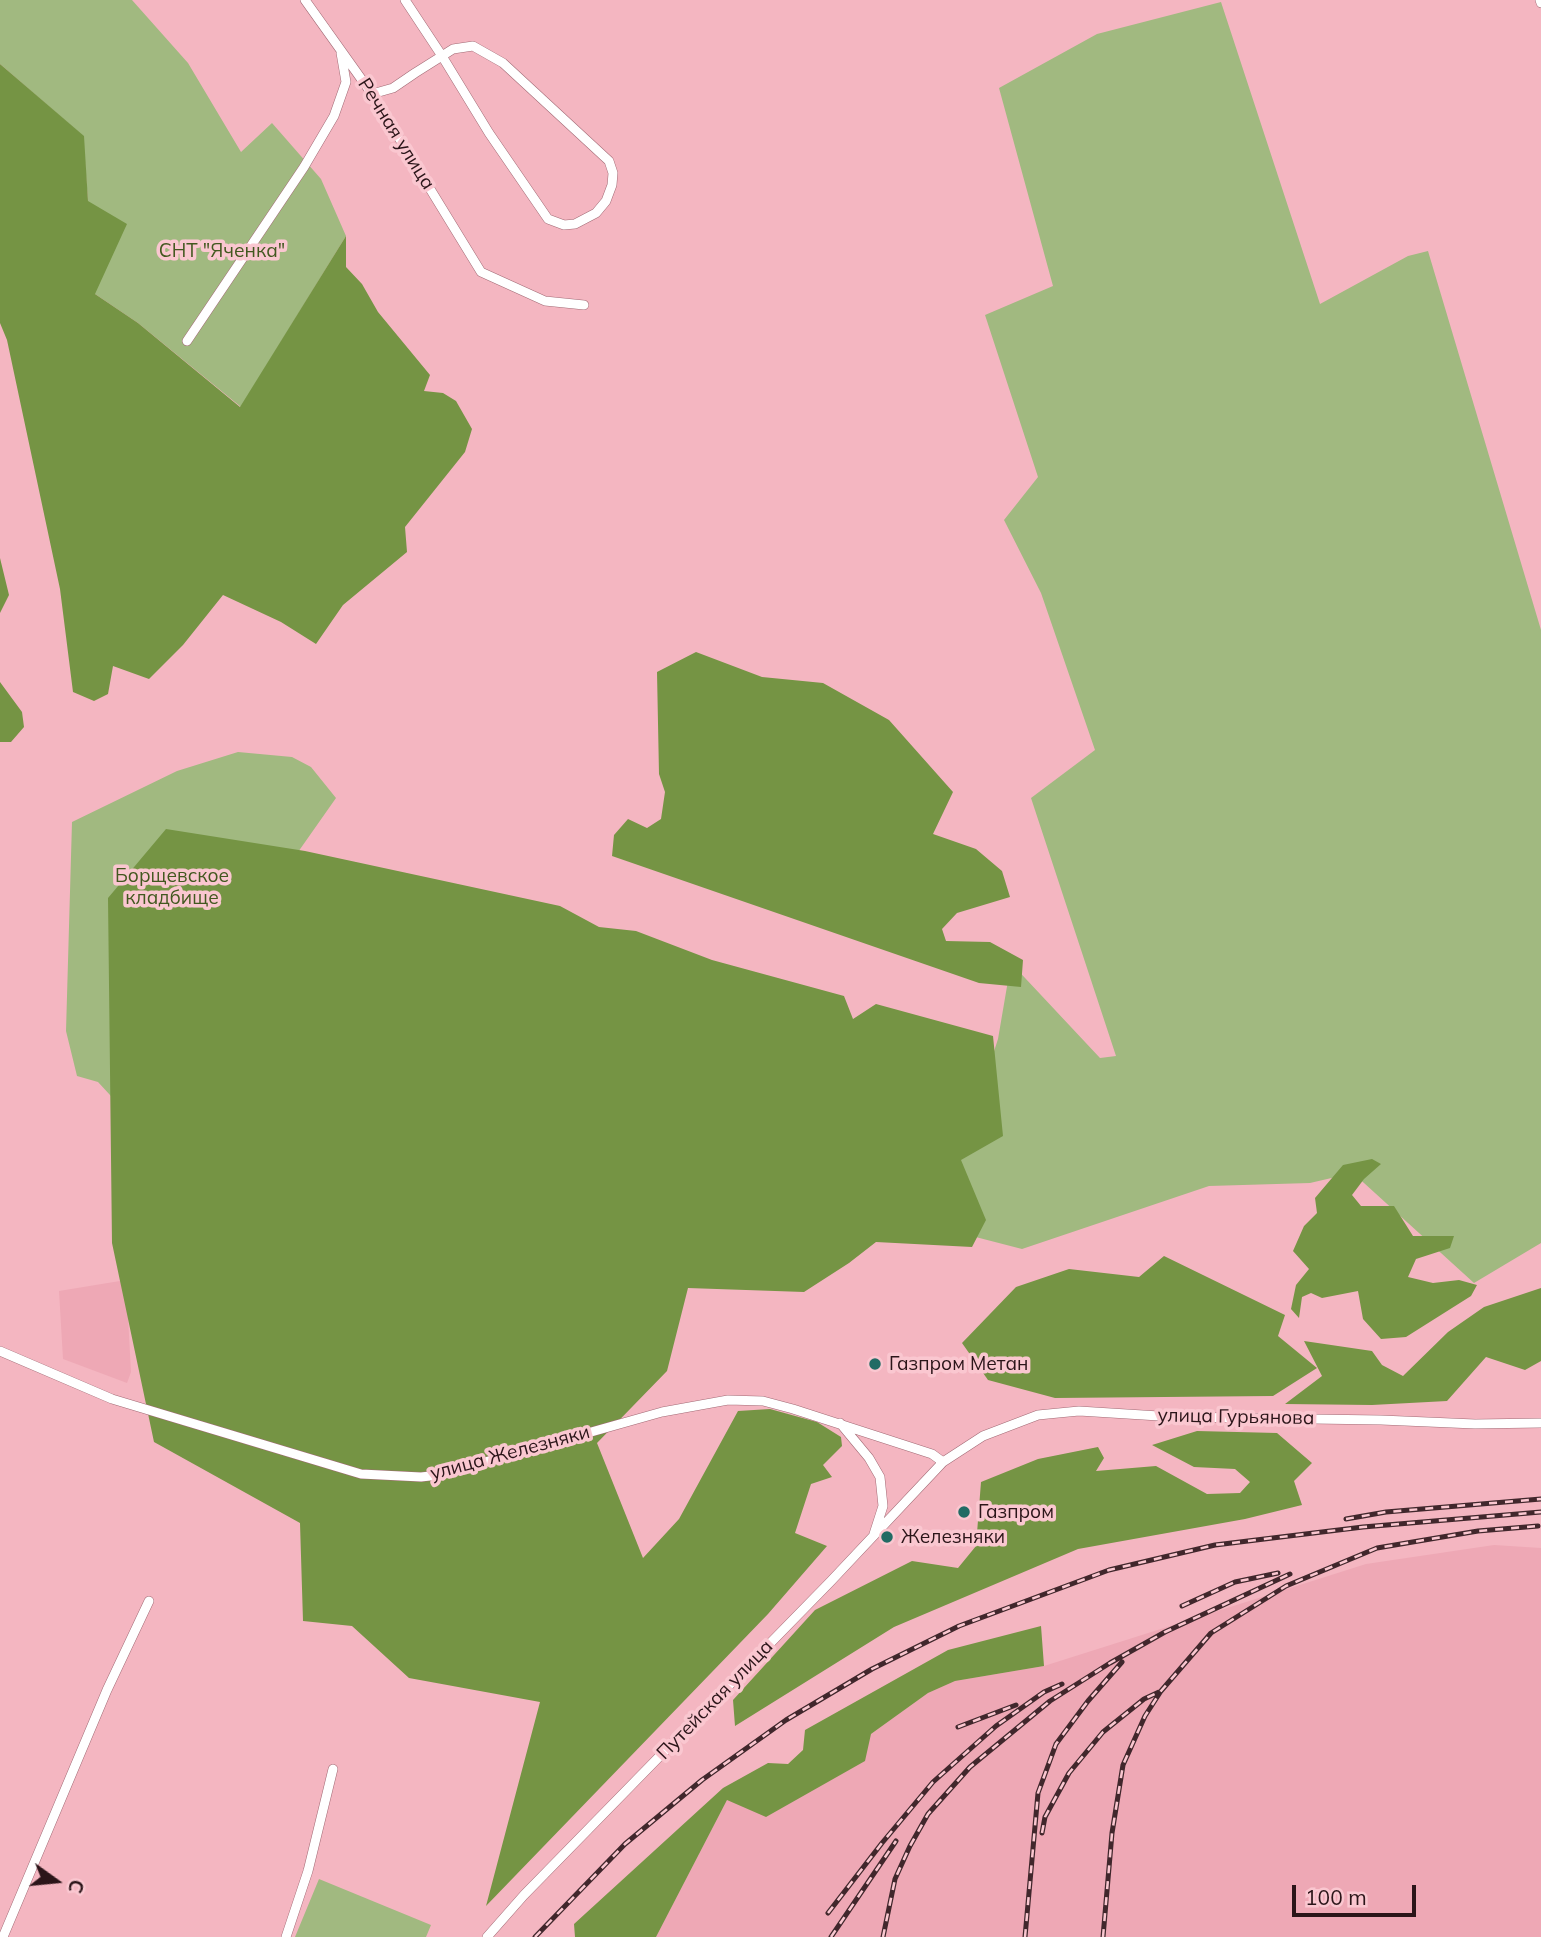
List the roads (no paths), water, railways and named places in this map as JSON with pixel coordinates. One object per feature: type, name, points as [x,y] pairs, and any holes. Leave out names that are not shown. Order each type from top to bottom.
[{"type":"street","name":"Речная улица","points":[[304,0],[372,94],[481,272],[544,301],[584,305]]},
{"type":"street","points":[[372,94],[393,88],[442,56],[453,49],[473,46],[503,64],[609,161],[613,173],[606,201],[596,213],[575,224],[564,225],[548,219],[489,133],[442,56],[405,0]]},
{"type":"street","points":[[187,341],[304,167],[334,116],[346,82],[340,48]]},
{"type":"street","name":"улица Железняки","points":[[0,1351],[112,1399],[361,1474],[383,1477],[439,1475],[662,1412],[728,1400],[763,1401],[840,1422],[932,1454],[943,1462]]},
{"type":"street","name":"улица Гурьянова","points":[[943,1462],[983,1436],[1008,1426],[1038,1415],[1079,1412],[1175,1417],[1541,1423]]},
{"type":"street","points":[[840,1422],[869,1458],[880,1477],[883,1506],[872,1539]]},
{"type":"street","name":"Путейская улица","points":[[487,1937],[872,1539],[943,1462]]},
{"type":"street","points":[[3,1937],[107,1690],[149,1601]]},
{"type":"street","points":[[286,1937],[308,1871],[333,1769]]},
{"type":"railway","points":[[1346,1519],[1386,1512],[1541,1499]]},
{"type":"railway","points":[[535,1937],[625,1844],[702,1780],[786,1720],[872,1669],[959,1626],[1109,1570],[1215,1545],[1363,1527],[1541,1512]]},
{"type":"railway","points":[[1103,1937],[1112,1833],[1123,1765],[1145,1716],[1161,1691],[1211,1633],[1286,1586],[1377,1548],[1478,1531],[1538,1526]]},
{"type":"railway","points":[[1182,1606],[1235,1582],[1278,1573]]},
{"type":"railway","points":[[883,1937],[895,1879],[910,1846],[928,1814],[970,1767],[1050,1701],[1110,1663],[1165,1632],[1290,1574]]},
{"type":"railway","points":[[1025,1937],[1038,1793],[1056,1744],[1122,1662]]},
{"type":"railway","points":[[828,1913],[933,1782],[996,1726],[1044,1692],[1062,1684]]},
{"type":"railway","points":[[1042,1833],[1045,1817],[1069,1773],[1103,1732],[1144,1699],[1159,1692]]},
{"type":"railway","points":[[958,1727],[1016,1705]]},
{"type":"railway","points":[[831,1937],[896,1841]]},
{"type":"place","name":"Газпром Метан","points":[[875,1364]]},
{"type":"place","name":"Газпром","points":[[964,1512]]},
{"type":"place","name":"Железняки","points":[[887,1537]]},
{"type":"park label","name":"СНТ \"Яченка\"","points":[[222,251]]},
{"type":"park label","name":"Борщевское кладбище","points":[[172,887]]}]
